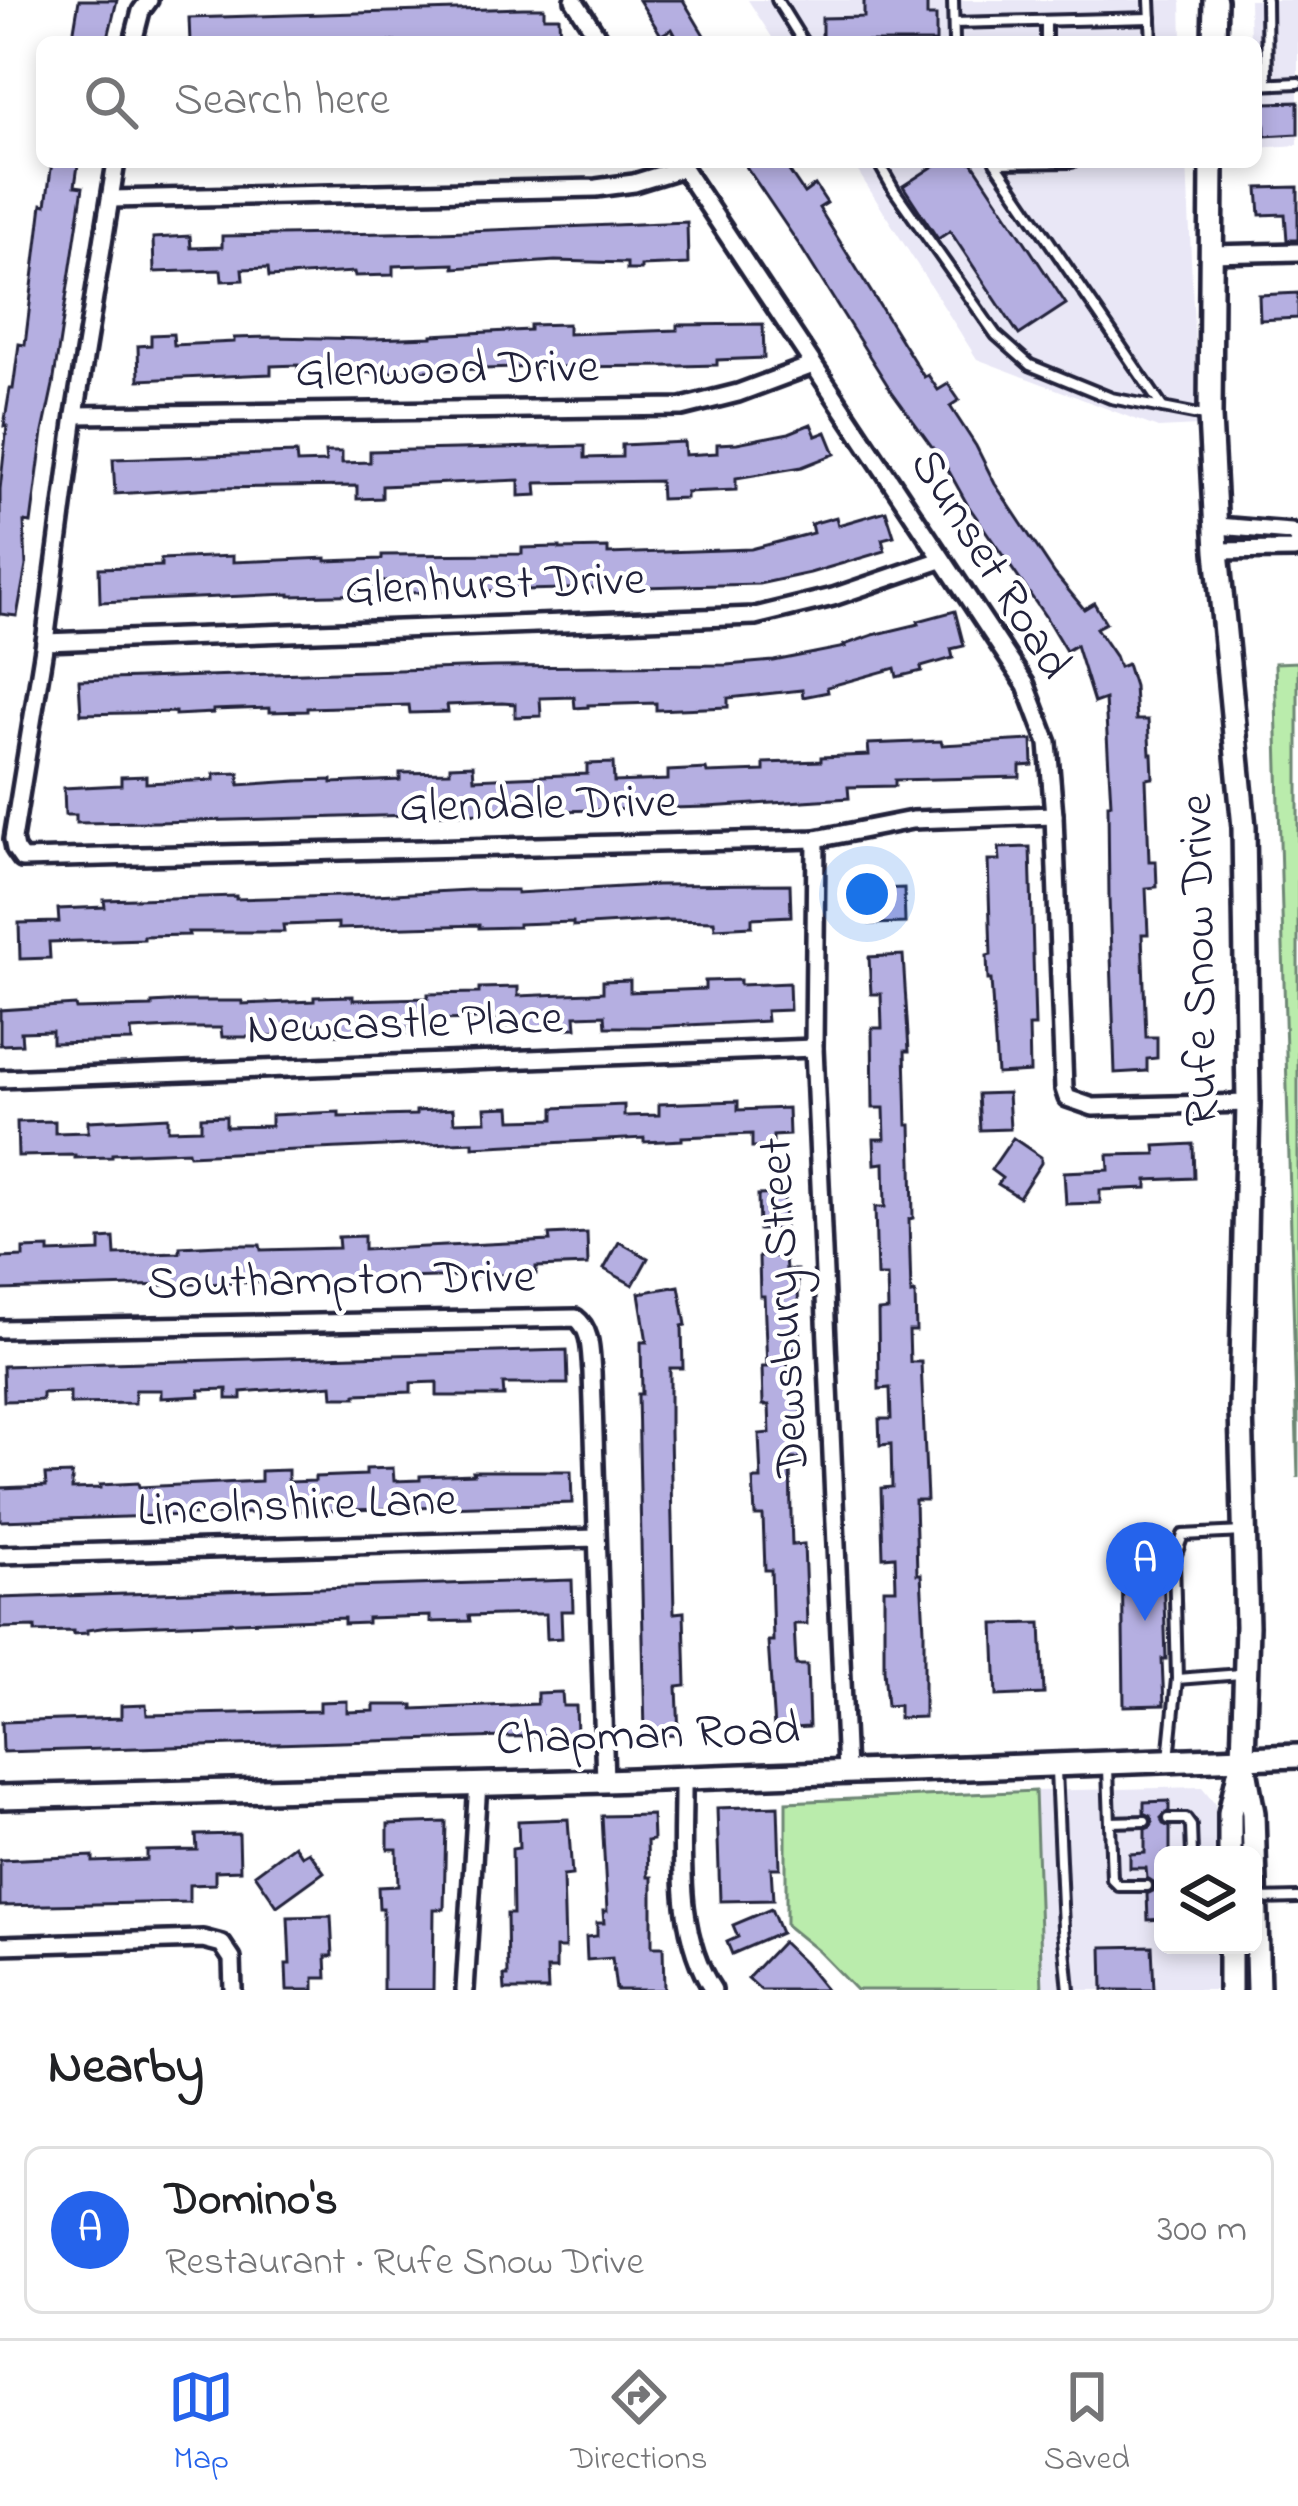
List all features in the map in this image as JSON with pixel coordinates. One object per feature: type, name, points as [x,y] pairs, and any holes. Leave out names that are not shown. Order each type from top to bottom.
[{"type":"main road","points":[[1214,36],[1215,0]]},
{"type":"main road","name":"Rufe Snow Drive","points":[[1212,168],[1210,417],[1217,551],[1244,827],[1248,1103],[1241,1409],[1246,1673],[1243,1758],[1229,1813],[1227,1846]]},
{"type":"main road","name":"Chapman Road","points":[[0,1797],[1298,1756]]},
{"type":"main road","name":"Rufe Snow Drive","points":[[1243,1758],[1255,1846]]},
{"type":"main road","points":[[1230,1954],[1230,1990]]},
{"type":"main road","name":"Rufe Snow Drive","points":[[1257,1954],[1258,1990]]},
{"type":"street","points":[[135,36],[149,0]]},
{"type":"street","points":[[574,0],[597,36]]},
{"type":"street","points":[[45,642],[115,168]]},
{"type":"street","points":[[111,199],[596,188],[634,183],[673,168]]},
{"type":"street","name":"Sunset Road","points":[[683,168],[1025,685],[1048,743],[1067,1098],[1093,1107],[1248,1103]]},
{"type":"street","points":[[1210,254],[1298,252]]},
{"type":"street","name":"Glenwood Drive","points":[[75,415],[682,407],[738,393],[813,365]]},
{"type":"street","points":[[1217,551],[1294,550],[1298,541],[1291,532],[1218,526]]},
{"type":"street","name":"Glenhurst Drive","points":[[45,642],[755,616],[833,597],[941,560]]},
{"type":"street","name":"Glendale Drive","points":[[45,642],[13,839],[22,859],[816,839],[912,820],[1054,815]]},
{"type":"street","name":"Dewsbury Street","points":[[816,839],[814,1048],[846,1771]]},
{"type":"street","name":"Newcastle Place","points":[[0,1079],[814,1048]]},
{"type":"street","name":"Southampton Drive","points":[[0,1329],[576,1318],[583,1322],[590,1340],[605,1780]]},
{"type":"street","name":"Lincolnshire Lane","points":[[0,1555],[596,1538]]},
{"type":"street","points":[[683,1778],[687,1918],[694,1952],[713,1990]]},
{"type":"street","points":[[465,1990],[478,1783]]},
{"type":"street","points":[[0,1945],[203,1940],[222,1944],[232,1959],[233,1990]]},
{"type":"lane","points":[[777,0],[799,36]]},
{"type":"lane","points":[[953,0],[954,36]]},
{"type":"lane","points":[[1150,0],[1152,36]]},
{"type":"lane","points":[[1262,68],[1266,0]]},
{"type":"lane","points":[[954,23],[1151,17]]},
{"type":"lane","points":[[1046,21],[1046,36]]},
{"type":"lane","points":[[1262,85],[1298,83]]},
{"type":"lane","points":[[882,168],[996,335],[1030,365],[1111,398],[1210,417]]},
{"type":"lane","points":[[998,168],[1163,408]]},
{"type":"lane","points":[[1169,1760],[1177,1678],[1174,1560],[1183,1535],[1244,1532]]},
{"type":"lane","points":[[1177,1678],[1246,1673]]},
{"type":"lane","points":[[1107,1762],[1112,1879],[1119,1886],[1147,1886]]},
{"type":"lane","points":[[1056,1763],[1069,1990]]},
{"type":"lane","points":[[1169,1820],[1186,1819],[1192,1846]]},
{"type":"lane","points":[[1110,1822],[1144,1821]]},
{"type":"lane","points":[[1262,1890],[1298,1898]]},
{"type":"shaded area","points":[[748,0],[1181,0],[1182,36],[771,36]]},
{"type":"shaded area","points":[[1249,0],[1298,0],[1298,145],[1262,148],[1262,36],[1250,36]]},
{"type":"shaded area","points":[[856,168],[1187,168],[1198,426],[1158,428],[977,359]]},
{"type":"shaded area","points":[[1202,1787],[1215,1803],[1215,1846],[1154,1846],[1154,1954],[1216,1954],[1216,1990],[1042,1990],[1035,1791]]},
{"type":"green space","points":[[1298,662],[1298,1478],[1275,663]]},
{"type":"green space","points":[[1035,1791],[1042,1990],[856,1990],[786,1925],[786,1802]]},
{"type":"building","points":[[79,0],[117,0],[108,36],[73,36]]},
{"type":"building","points":[[639,0],[683,0],[704,36],[676,36],[672,29],[661,35]]},
{"type":"building","points":[[864,0],[927,0],[927,16],[936,16],[936,36],[822,36],[822,18],[864,17]]},
{"type":"building","points":[[544,8],[544,17],[559,17],[560,36],[190,36],[189,18]]},
{"type":"building","points":[[1298,102],[1298,134],[1265,136],[1264,103]]},
{"type":"building","points":[[51,168],[78,168],[75,186],[83,187],[31,523],[24,522],[26,566],[17,616],[0,614],[4,426],[19,344],[25,345],[42,204],[46,205]]},
{"type":"building","points":[[747,168],[787,168],[804,193],[815,185],[827,203],[819,208],[924,377],[928,375],[938,390],[948,384],[959,400],[950,406],[995,484],[1084,609],[1094,603],[1106,623],[1096,628],[1119,667],[1127,664],[1136,720],[1148,720],[1152,754],[1153,778],[1146,779],[1149,861],[1156,861],[1157,887],[1146,888],[1148,934],[1142,934],[1146,1037],[1157,1037],[1157,1058],[1147,1059],[1147,1071],[1115,1073],[1105,699],[1094,703],[1076,645],[1066,651]]},
{"type":"building","points":[[931,168],[976,168],[1066,304],[1019,335],[950,231],[938,239],[903,186]]},
{"type":"building","points":[[1298,187],[1298,240],[1287,240],[1285,214],[1260,215],[1258,188]]},
{"type":"building","points":[[687,222],[688,264],[641,266],[641,270],[627,270],[627,263],[555,261],[454,268],[454,264],[393,266],[393,275],[355,276],[354,272],[269,277],[268,268],[242,269],[243,280],[222,281],[221,270],[154,272],[153,238],[190,236],[191,248],[222,247],[222,236]]},
{"type":"building","points":[[1298,293],[1298,318],[1260,320],[1259,295]]},
{"type":"building","points":[[568,324],[568,334],[763,324],[764,358],[717,360],[717,365],[298,375],[298,365],[271,366],[271,374],[139,380],[138,346],[151,345],[151,335],[173,334],[174,345],[234,342],[234,338],[432,337]]},
{"type":"building","points":[[811,424],[816,436],[826,432],[835,454],[802,467],[736,478],[736,490],[686,492],[686,498],[661,499],[660,481],[536,483],[537,495],[519,496],[519,480],[382,486],[382,498],[357,499],[357,486],[115,494],[113,459],[296,453],[297,463],[326,462],[325,452],[342,452],[342,463],[370,462],[370,451],[585,446],[585,458],[622,457],[622,445],[684,442],[685,455],[717,453],[717,444],[789,433]]},
{"type":"building","points":[[886,511],[894,536],[882,539],[885,551],[759,584],[405,593],[405,581],[374,582],[375,594],[100,602],[99,568],[161,566],[161,559],[233,556],[233,562],[326,561],[382,559],[382,555],[522,554],[522,548],[560,547],[608,548],[608,554],[751,549],[813,533],[811,524],[836,517],[838,525]]},
{"type":"building","points":[[955,611],[964,646],[951,649],[953,658],[897,677],[895,668],[803,697],[802,690],[728,698],[728,707],[656,710],[656,703],[575,708],[574,697],[540,698],[541,716],[515,717],[515,704],[502,703],[447,705],[448,712],[410,713],[409,705],[81,714],[79,680],[727,665],[845,647]]},
{"type":"building","points":[[1032,740],[1033,765],[1020,766],[1020,777],[895,780],[895,786],[848,787],[849,798],[708,807],[157,822],[76,823],[76,815],[65,815],[64,788],[121,785],[121,777],[146,776],[146,783],[214,780],[214,774],[239,773],[239,785],[332,783],[400,780],[400,773],[450,772],[450,766],[473,765],[474,779],[587,774],[587,764],[613,763],[614,782],[668,780],[668,771],[764,771],[764,763],[869,755],[868,744]]},
{"type":"building","points":[[1030,847],[1035,1026],[1029,1026],[1030,1072],[997,1074],[988,980],[988,860],[1000,860],[999,848]]},
{"type":"building","points":[[790,884],[791,916],[752,918],[752,926],[715,928],[714,921],[668,920],[479,928],[283,925],[284,932],[188,932],[144,939],[49,942],[50,958],[20,959],[19,923],[59,922],[58,909],[105,907],[104,900]]},
{"type":"building","points":[[904,888],[905,923],[870,924],[869,910],[879,910],[878,889]]},
{"type":"building","points":[[903,955],[912,1162],[911,1294],[915,1293],[916,1331],[909,1331],[910,1362],[921,1362],[927,1500],[915,1500],[924,1630],[924,1717],[899,1718],[899,1705],[887,1706],[884,1669],[884,1589],[896,1589],[895,1556],[883,1557],[881,1488],[892,1487],[891,1444],[880,1445],[879,1419],[891,1419],[890,1388],[879,1389],[878,1311],[888,1310],[887,1276],[877,1276],[875,1207],[885,1207],[884,1163],[875,1164],[874,1139],[885,1139],[884,1108],[873,1108],[872,1028],[882,1028],[881,994],[871,994],[869,957]]},
{"type":"building","points":[[630,980],[630,992],[705,989],[705,981],[789,983],[790,1010],[766,1011],[767,1021],[647,1027],[606,1027],[605,1015],[575,1016],[576,1028],[505,1029],[505,1018],[409,1021],[409,1033],[371,1035],[330,1034],[329,1023],[298,1023],[298,1036],[222,1037],[221,1028],[131,1030],[132,1041],[52,1043],[52,1031],[21,1032],[22,1044],[0,1045],[0,1010],[152,1007],[152,1003],[186,1001],[242,1004],[314,1001],[314,997],[428,998],[428,994],[479,993],[479,988],[518,987],[518,996],[590,993],[603,992],[603,981]]},
{"type":"building","points":[[1008,1093],[1010,1129],[980,1130],[978,1094]]},
{"type":"building","points":[[738,1101],[738,1110],[788,1108],[789,1135],[773,1136],[773,1147],[752,1147],[752,1134],[644,1142],[644,1138],[473,1147],[473,1142],[189,1155],[188,1151],[112,1157],[18,1156],[17,1122],[55,1121],[55,1133],[88,1132],[88,1121],[168,1117],[168,1130],[201,1129],[201,1117],[226,1116],[226,1127],[271,1126],[271,1115],[416,1115],[416,1111],[453,1109],[454,1122],[486,1121],[485,1108],[510,1107],[511,1120],[554,1119],[554,1108],[624,1105],[624,1116],[659,1115],[659,1104]]},
{"type":"building","points":[[1013,1138],[1041,1157],[1019,1197],[998,1184],[1002,1178],[991,1170]]},
{"type":"building","points":[[1193,1144],[1194,1178],[1147,1180],[1147,1188],[1100,1190],[1100,1203],[1066,1204],[1064,1172],[1109,1170],[1108,1155],[1156,1154],[1155,1146]]},
{"type":"building","points":[[784,1194],[785,1229],[759,1230],[758,1195]]},
{"type":"building","points":[[587,1233],[588,1265],[536,1267],[536,1274],[0,1290],[0,1258],[23,1257],[23,1249],[100,1251],[100,1239],[114,1238],[115,1255],[180,1253],[180,1247],[219,1245],[260,1245],[261,1250],[339,1248],[338,1237],[364,1236],[364,1250],[550,1241],[549,1235]]},
{"type":"building","points":[[619,1242],[648,1258],[633,1285],[604,1269]]},
{"type":"building","points":[[785,1256],[786,1270],[797,1270],[801,1349],[787,1349],[788,1379],[800,1379],[803,1459],[790,1459],[791,1515],[792,1545],[804,1544],[807,1624],[794,1624],[796,1665],[807,1665],[809,1727],[774,1729],[768,1641],[773,1641],[771,1570],[765,1570],[763,1516],[755,1516],[753,1479],[761,1479],[759,1434],[770,1433],[769,1405],[763,1405],[762,1367],[767,1367],[759,1257]]},
{"type":"building","points":[[679,1286],[686,1325],[682,1326],[683,1368],[670,1368],[670,1433],[674,1613],[684,1612],[686,1686],[677,1687],[679,1735],[645,1736],[638,1394],[642,1394],[641,1342],[647,1342],[639,1293]]},
{"type":"building","points":[[567,1350],[568,1384],[503,1384],[504,1396],[437,1396],[437,1382],[411,1383],[411,1392],[356,1397],[333,1397],[332,1385],[241,1392],[241,1399],[227,1399],[227,1389],[161,1398],[161,1390],[135,1390],[135,1403],[70,1404],[70,1392],[42,1393],[42,1400],[4,1401],[3,1366]]},
{"type":"building","points":[[393,1468],[394,1481],[473,1471],[571,1471],[572,1503],[0,1521],[0,1488],[46,1486],[45,1475],[72,1474],[72,1489],[261,1481],[261,1471],[288,1470],[288,1482],[315,1481],[315,1477],[366,1475],[366,1469]]},
{"type":"building","points":[[1162,1541],[1164,1705],[1124,1706],[1122,1542]]},
{"type":"building","points":[[572,1580],[573,1611],[561,1611],[562,1638],[547,1639],[546,1614],[469,1616],[470,1621],[430,1622],[430,1616],[367,1618],[367,1623],[344,1624],[344,1618],[108,1627],[73,1634],[35,1632],[35,1627],[0,1628],[0,1598]]},
{"type":"building","points":[[1041,1623],[1044,1694],[997,1696],[994,1624]]},
{"type":"building","points":[[562,1692],[563,1706],[576,1706],[577,1735],[3,1752],[2,1722],[121,1718],[121,1706],[146,1705],[147,1715],[320,1711],[320,1702],[347,1701],[347,1712],[374,1711],[374,1705],[413,1705],[413,1709],[537,1704],[537,1693]]},
{"type":"building","points":[[1169,1801],[1169,1811],[1161,1818],[1170,1827],[1170,1846],[1154,1846],[1154,1882],[1147,1878],[1146,1868],[1130,1868],[1130,1854],[1145,1853],[1145,1829],[1153,1822],[1144,1813],[1144,1802]]},
{"type":"building","points":[[778,1806],[780,1868],[771,1868],[773,1900],[720,1901],[717,1808]]},
{"type":"building","points":[[652,1815],[653,1840],[647,1841],[652,1947],[663,1947],[664,1990],[616,1990],[612,1958],[587,1960],[586,1937],[597,1936],[597,1923],[604,1923],[603,1911],[607,1911],[602,1816]]},
{"type":"building","points":[[568,1819],[572,1875],[563,1876],[565,1948],[556,1948],[556,1969],[547,1969],[548,1990],[505,1990],[507,1914],[513,1914],[512,1849],[519,1848],[518,1821]]},
{"type":"building","points":[[446,1822],[444,1909],[434,1909],[433,1990],[383,1990],[383,1908],[379,1908],[378,1887],[398,1886],[397,1849],[388,1849],[388,1824]]},
{"type":"building","points":[[239,1834],[240,1870],[215,1871],[215,1884],[189,1885],[189,1902],[0,1906],[0,1860],[93,1856],[93,1862],[147,1860],[147,1851],[197,1850],[196,1835]]},
{"type":"building","points":[[294,1845],[302,1856],[309,1852],[324,1872],[277,1906],[255,1874]]},
{"type":"building","points":[[1154,1887],[1154,1920],[1148,1920],[1147,1894]]},
{"type":"building","points":[[771,1909],[781,1933],[732,1954],[727,1942],[738,1937],[733,1925]]},
{"type":"building","points":[[331,1916],[333,1956],[326,1956],[327,1978],[314,1978],[314,1990],[287,1990],[288,1917]]},
{"type":"building","points":[[782,1942],[826,1990],[761,1990],[748,1978]]},
{"type":"building","points":[[1152,1946],[1154,1990],[1103,1990],[1102,1947]]},
{"type":"place","name":"Domino's","points":[[1145,1621]]}]
